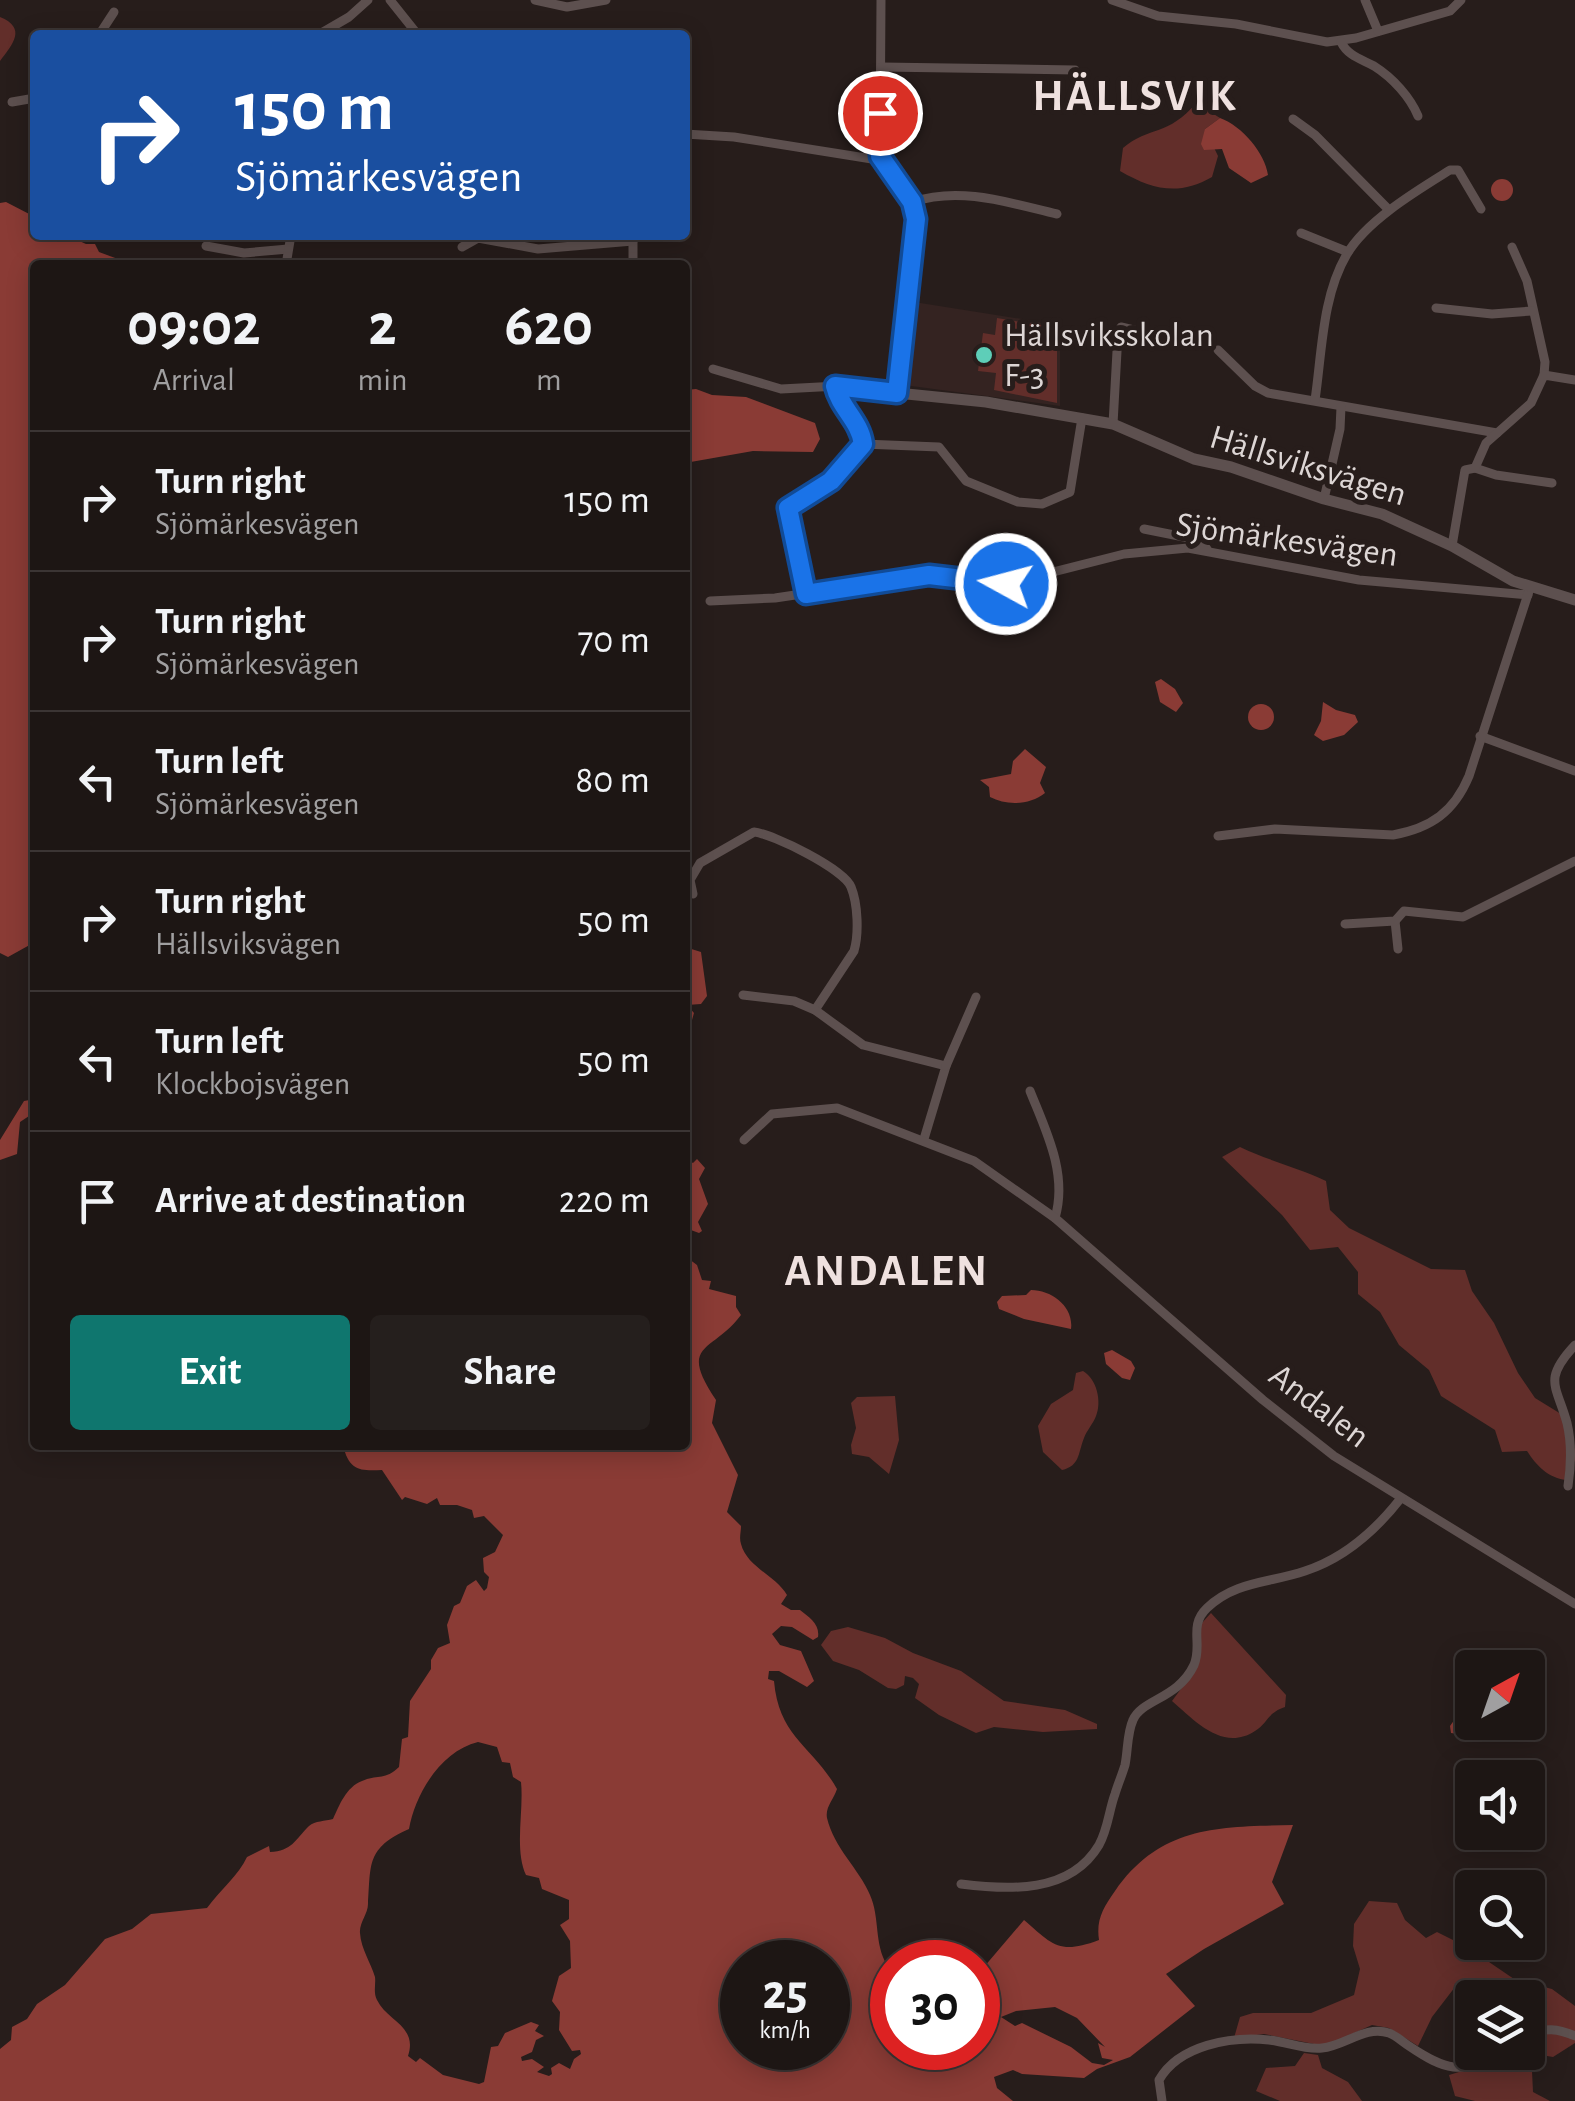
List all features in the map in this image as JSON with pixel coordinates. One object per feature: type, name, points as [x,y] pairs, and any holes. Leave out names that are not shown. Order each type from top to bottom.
[{"type":"street","points":[[327,30],[350,17],[368,0]]},
{"type":"street","points":[[390,0],[414,30]]},
{"type":"street","points":[[535,0],[567,7],[606,0]]},
{"type":"street","points":[[882,0],[880,156],[912,202],[916,219],[898,386]]},
{"type":"street","points":[[1112,0],[1158,16],[1236,24],[1306,40],[1341,42],[1450,11],[1460,0]]},
{"type":"street","points":[[1365,0],[1378,31]]},
{"type":"street","points":[[102,30],[114,12]]},
{"type":"street","points":[[1341,42],[1353,56],[1395,84],[1418,116]]},
{"type":"street","points":[[882,67],[1075,70]]},
{"type":"street","points":[[12,102],[30,99]]},
{"type":"street","points":[[1293,118],[1389,210]]},
{"type":"street","points":[[690,134],[734,137],[872,160],[880,156]]},
{"type":"street","points":[[1315,400],[1332,292],[1348,252],[1389,210],[1450,170],[1458,170],[1481,209]]},
{"type":"street","points":[[912,202],[948,194],[1057,214]]},
{"type":"street","points":[[1301,232],[1348,252]]},
{"type":"street","points":[[287,260],[290,240]]},
{"type":"street","points":[[462,247],[474,240]]},
{"type":"street","points":[[489,240],[538,249],[616,240]]},
{"type":"street","points":[[206,246],[244,253],[288,249]]},
{"type":"street","points":[[1475,468],[1486,443],[1531,403],[1544,375],[1545,362],[1526,281],[1512,247]]},
{"type":"street","points":[[1436,308],[1492,314],[1532,311]]},
{"type":"street","points":[[1113,424],[1118,334],[1121,328],[1138,332]]},
{"type":"street","points":[[1218,350],[1261,390],[1497,433]]},
{"type":"street","name":"Hällsviksvägen","points":[[712,369],[781,388],[898,386],[1113,424],[1194,460],[1231,467],[1382,514],[1452,546],[1529,592],[1575,600]]},
{"type":"street","points":[[1544,375],[1575,380]]},
{"type":"street","points":[[835,386],[838,399],[861,432],[863,444]]},
{"type":"street","points":[[1324,499],[1341,407]]},
{"type":"street","points":[[863,444],[939,447],[966,481],[1036,505],[1072,488],[1082,418]]},
{"type":"street","points":[[806,594],[788,508],[831,481],[863,444]]},
{"type":"street","points":[[1452,546],[1465,470],[1475,468],[1552,483]]},
{"type":"street","points":[[1144,528],[1198,540],[1207,549]]},
{"type":"street","name":"Sjömärkesvägen","points":[[710,602],[806,594],[929,575],[1006,584],[1138,551],[1207,549],[1359,580],[1529,592]]},
{"type":"street","points":[[1218,836],[1275,829],[1367,836],[1411,832],[1436,820],[1460,797],[1529,592]]},
{"type":"street","points":[[1480,736],[1575,771]]},
{"type":"street","points":[[693,894],[690,880],[700,863],[754,832],[788,842],[846,878],[852,893],[856,943],[815,1010]]},
{"type":"street","points":[[1345,924],[1395,921],[1404,911],[1462,917],[1575,862]]},
{"type":"street","points":[[1395,921],[1398,949]]},
{"type":"street","points":[[743,995],[794,1000],[815,1010],[863,1045],[946,1066]]},
{"type":"street","points":[[924,1139],[946,1066],[976,998]]},
{"type":"street","points":[[1030,1091],[1056,1165],[1060,1194],[1055,1218]]},
{"type":"street","name":"Andalen","points":[[744,1140],[772,1114],[837,1108],[974,1161],[1055,1218],[1263,1400],[1334,1456],[1575,1604]]},
{"type":"street","points":[[1568,1486],[1572,1464],[1568,1426],[1554,1383],[1560,1363],[1575,1346]]},
{"type":"street","points":[[960,1884],[1003,1889],[1041,1886],[1088,1858],[1104,1833],[1124,1768],[1132,1720],[1144,1708],[1174,1691],[1192,1669],[1199,1616],[1220,1596],[1237,1588],[1309,1570],[1342,1553],[1377,1526],[1401,1498]]},
{"type":"street","points":[[1545,2029],[1575,2036]]},
{"type":"street","points":[[1162,2101],[1158,2080],[1178,2057],[1206,2046],[1248,2039],[1274,2040],[1309,2050],[1330,2048],[1367,2032],[1389,2032],[1429,2060],[1455,2068]]},
{"type":"shaded area","points":[[0,17],[13,26],[15,37],[0,61]]},
{"type":"shaded area","points":[[1196,103],[1220,118],[1205,129],[1218,156],[1212,177],[1188,187],[1166,188],[1120,171],[1123,148],[1177,121]]},
{"type":"shaded area","points":[[1220,118],[1251,141],[1268,175],[1251,183],[1229,168],[1222,149],[1204,150],[1201,144],[1205,129]]},
{"type":"shaded area","points":[[1502,179],[1510,182],[1510,198],[1502,201],[1494,198],[1491,190],[1494,182]]},
{"type":"shaded area","points":[[6,202],[30,214],[30,240],[77,240],[95,244],[99,252],[121,260],[30,260],[30,945],[8,957],[0,953],[0,203]]},
{"type":"shaded area","name":"Hällsviksskolan F-3","points":[[914,302],[1060,325],[1060,406],[904,385]]},
{"type":"shaded area","points":[[997,318],[1057,328],[1057,403],[994,390],[996,373],[978,371],[983,333],[995,335]]},
{"type":"shaded area","points":[[690,390],[746,397],[815,423],[820,439],[813,452],[753,451],[690,462]]},
{"type":"shaded area","points":[[1161,679],[1175,689],[1183,703],[1176,712],[1160,702],[1155,682]]},
{"type":"shaded area","points":[[1323,702],[1355,715],[1358,722],[1344,735],[1323,741],[1314,735],[1321,721]]},
{"type":"shaded area","points":[[1261,704],[1270,708],[1274,717],[1270,726],[1261,730],[1252,726],[1248,717],[1252,708]]},
{"type":"shaded area","points":[[1025,749],[1046,767],[1040,783],[1045,793],[1018,803],[990,797],[989,787],[980,780],[1011,774],[1013,761]]},
{"type":"shaded area","points":[[690,949],[701,952],[707,996],[701,1004],[690,1005]]},
{"type":"shaded area","points":[[30,1100],[30,1115],[20,1122],[17,1154],[0,1160],[0,1140],[24,1101]]},
{"type":"shaded area","points":[[1240,1147],[1326,1181],[1330,1210],[1349,1228],[1431,1269],[1465,1270],[1472,1291],[1494,1323],[1518,1373],[1535,1398],[1561,1414],[1575,1450],[1566,1480],[1543,1470],[1527,1451],[1502,1452],[1495,1430],[1441,1396],[1429,1370],[1399,1345],[1380,1312],[1358,1294],[1358,1272],[1338,1247],[1310,1250],[1282,1215],[1222,1157]]},
{"type":"shaded area","points":[[697,1159],[705,1168],[699,1179],[708,1204],[698,1222],[702,1231],[690,1230],[690,1162]]},
{"type":"shaded area","points":[[690,1260],[697,1265],[702,1280],[711,1281],[709,1289],[736,1296],[741,1315],[699,1358],[705,1381],[716,1400],[712,1423],[738,1475],[727,1512],[741,1526],[740,1542],[749,1559],[787,1595],[781,1604],[800,1610],[817,1628],[818,1637],[813,1640],[792,1627],[781,1626],[772,1634],[780,1645],[801,1651],[814,1681],[807,1687],[779,1671],[769,1671],[768,1679],[774,1681],[777,1700],[790,1729],[837,1789],[827,1818],[835,1839],[870,1895],[875,1912],[879,1940],[870,1940],[870,2070],[1000,2070],[1000,1948],[1024,1920],[1057,1945],[1074,1947],[1099,1940],[1100,1920],[1115,1891],[1133,1869],[1172,1842],[1216,1829],[1293,1825],[1272,1882],[1284,1904],[1166,1974],[1195,2006],[1130,2057],[1084,2078],[1013,2070],[994,2077],[997,2088],[1013,2101],[0,2101],[0,2049],[11,2040],[12,2027],[27,2019],[37,2004],[65,1985],[105,1939],[132,1929],[151,1914],[207,1908],[247,1857],[269,1846],[270,1852],[288,1847],[311,1824],[333,1819],[356,1784],[399,1767],[402,1739],[408,1737],[410,1701],[431,1669],[438,1648],[450,1643],[447,1625],[467,1586],[476,1580],[484,1591],[487,1588],[489,1577],[484,1572],[483,1558],[495,1552],[503,1535],[484,1516],[474,1518],[472,1510],[440,1505],[437,1498],[427,1504],[405,1497],[402,1500],[382,1470],[352,1465],[345,1450],[690,1450]],"holes":[[[478,1742],[497,1747],[502,1762],[510,1763],[513,1777],[521,1782],[520,1842],[526,1875],[539,1878],[542,1889],[569,1900],[569,1919],[560,1925],[570,1941],[571,1968],[559,1976],[552,2001],[560,2012],[559,2030],[572,2051],[580,2050],[581,2054],[570,2069],[559,2063],[551,2068],[549,2076],[537,2072],[544,2067],[532,2059],[522,2061],[521,2057],[532,2052],[536,2040],[544,2036],[535,2031],[539,2025],[531,2022],[505,2033],[498,2046],[491,2047],[484,2082],[479,2084],[443,2075],[420,2058],[416,2062],[408,2056],[409,2038],[376,1997],[375,1977],[360,1933],[368,1908],[374,1859],[385,1843],[409,1829],[417,1802],[441,1764]],[[1055,2007],[1077,2018],[1105,2047],[1098,2043],[1102,2058],[1113,2060],[1104,2065],[1092,2063],[1071,2047],[1001,2017],[1016,2011]]]},
{"type":"shaded area","points":[[1031,1290],[1060,1301],[1069,1314],[1071,1329],[999,1309],[997,1302],[1002,1296],[1026,1295]]},
{"type":"shaded area","points":[[1112,1350],[1131,1361],[1135,1368],[1130,1380],[1106,1364],[1104,1353]]},
{"type":"shaded area","points":[[1083,1371],[1095,1385],[1098,1410],[1075,1462],[1062,1470],[1043,1452],[1038,1426],[1051,1404],[1073,1390],[1076,1373]]},
{"type":"shaded area","points":[[895,1396],[899,1440],[889,1474],[869,1457],[852,1454],[856,1428],[851,1403],[857,1397]]},
{"type":"shaded area","points":[[1211,1613],[1286,1695],[1285,1707],[1243,1737],[1210,1731],[1172,1701],[1192,1674],[1200,1625]]},
{"type":"shaded area","points":[[848,1627],[885,1638],[961,1671],[1004,1701],[1065,1710],[1097,1724],[1097,1729],[1043,1732],[994,1727],[976,1733],[915,1698],[919,1684],[913,1678],[905,1676],[904,1685],[888,1688],[859,1670],[833,1661],[821,1645],[831,1631]]},
{"type":"shaded area","points":[[1369,1901],[1397,1903],[1405,1920],[1426,1938],[1437,1932],[1455,1941],[1455,1960],[1486,1960],[1518,1980],[1455,1980],[1455,1987],[1432,2017],[1418,2046],[1389,2028],[1372,2025],[1319,2045],[1264,2034],[1234,2038],[1240,2017],[1253,2013],[1311,2013],[1354,1995],[1360,1969],[1353,1946],[1354,1924]]},
{"type":"shaded area","points":[[1545,1987],[1575,2006],[1575,2043],[1553,2057],[1545,2056]]},
{"type":"shaded area","points":[[1304,2053],[1318,2055],[1322,2068],[1348,2082],[1362,2101],[1280,2101],[1256,2091],[1266,2068],[1295,2066]]},
{"type":"shaded area","points":[[1466,2070],[1533,2070],[1533,2092],[1550,2101],[1475,2101],[1455,2096],[1449,2075]]},
{"type":"place","name":"Hällsviksskolan F-3","points":[[984,355]]},
{"type":"district","name":"HÄLLSVIK","points":[[1135,96]]},
{"type":"district","name":"ANDALEN","points":[[887,1271]]},
{"type":"route","points":[[880,113],[880,156],[912,202],[916,219],[897,393],[835,386],[838,399],[861,432],[863,444],[831,481],[788,508],[806,594],[929,575],[1006,584]]}]
